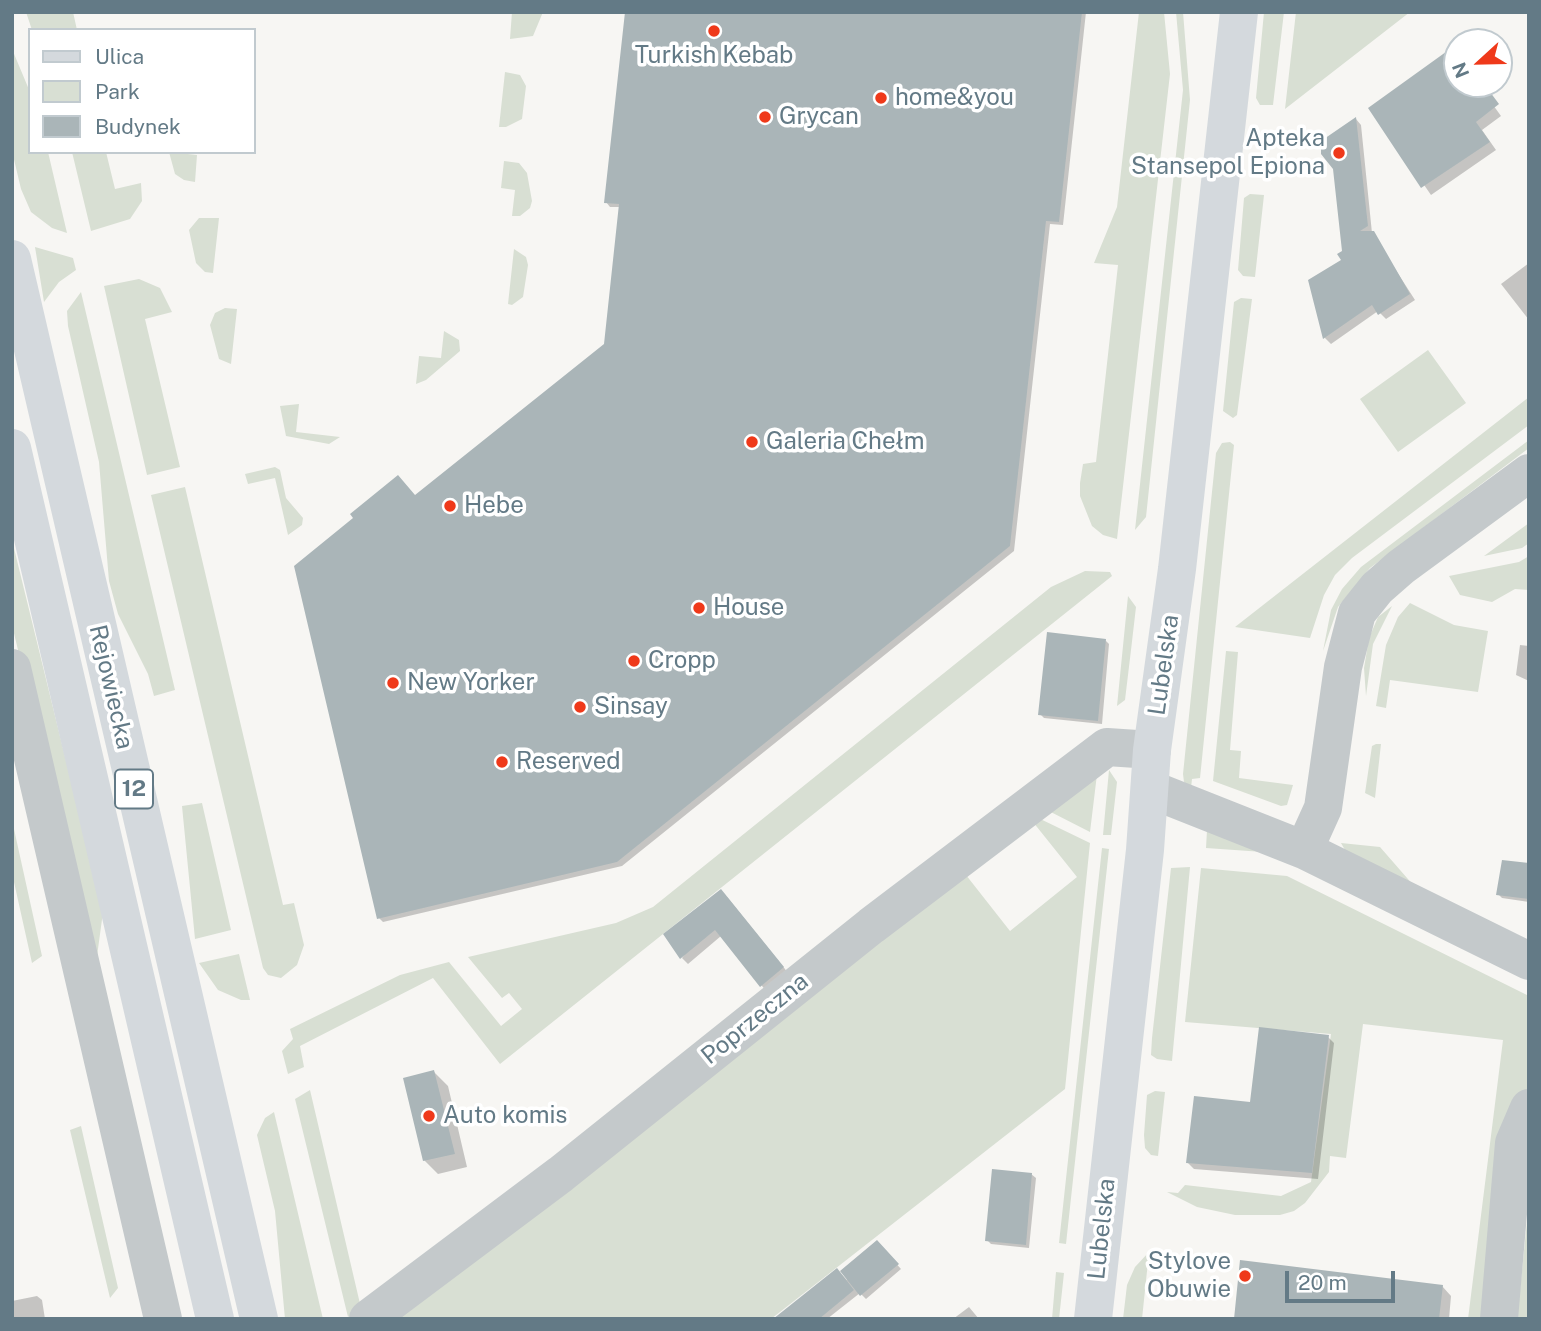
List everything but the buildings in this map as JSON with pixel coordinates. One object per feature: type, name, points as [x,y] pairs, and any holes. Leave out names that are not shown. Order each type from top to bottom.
[{"type":"main road","name":"Lubelska","points":[[1093,1319],[1152,750],[1177,569],[1238,12]]},
{"type":"main road","name":"Rejowiecka","points":[[12,259],[259,1319]]},
{"type":"main road","name":"Rejowiecka","points":[[12,448],[215,1319]]},
{"type":"street","points":[[1304,850],[1323,808],[1343,667],[1357,613],[1377,587],[1401,567],[1529,473]]},
{"type":"street","points":[[12,668],[163,1319]]},
{"type":"street","name":"Poprzeczna","points":[[368,1319],[561,1174],[871,926],[1107,747],[1152,750]]},
{"type":"street","points":[[1150,789],[1304,850],[1529,961]]},
{"type":"street","points":[[1499,1319],[1514,1143],[1529,1108]]},
{"type":"green space","points":[[26,12],[73,12],[77,28],[31,28]]},
{"type":"green space","points":[[512,12],[543,12],[533,36],[510,39]]},
{"type":"green space","points":[[1139,12],[1164,12],[1170,74],[1117,539],[1103,535],[1092,526],[1080,496],[1080,483],[1083,464],[1096,462],[1118,265],[1094,263],[1117,207]]},
{"type":"green space","points":[[1176,12],[1183,12],[1190,100],[1146,517],[1135,530],[1183,90]]},
{"type":"green space","points":[[1264,12],[1284,12],[1273,105],[1260,105],[1256,98]]},
{"type":"green space","points":[[1296,12],[1410,12],[1285,109]]},
{"type":"green space","points":[[12,49],[28,87],[28,154],[48,154],[67,233],[52,228],[31,212],[21,189],[12,151]]},
{"type":"green space","points":[[505,72],[520,75],[526,86],[522,119],[506,127],[499,127]]},
{"type":"green space","points":[[72,154],[106,154],[115,189],[141,183],[142,201],[130,219],[91,231]]},
{"type":"green space","points":[[170,154],[197,155],[195,182],[184,180],[175,174]]},
{"type":"green space","points":[[504,161],[519,163],[527,173],[532,201],[530,208],[520,216],[512,216],[515,190],[501,188]]},
{"type":"green space","points":[[1250,194],[1264,195],[1255,277],[1243,276],[1238,270],[1244,198]]},
{"type":"green space","points":[[199,218],[219,218],[213,273],[205,272],[196,263],[189,230]]},
{"type":"green space","points":[[35,247],[73,258],[76,270],[59,282],[44,302]]},
{"type":"green space","points":[[514,249],[526,257],[528,265],[523,297],[512,305],[508,304]]},
{"type":"green space","points":[[139,279],[160,288],[172,312],[145,319],[180,467],[147,475],[104,286]]},
{"type":"green space","points":[[81,292],[175,690],[154,696],[148,674],[118,614],[109,581],[99,462],[68,326],[67,311]]},
{"type":"green space","points":[[1241,298],[1252,299],[1237,415],[1233,418],[1223,411],[1234,302]]},
{"type":"green space","points":[[225,308],[237,309],[231,364],[219,359],[210,325],[215,313]]},
{"type":"green space","points":[[444,331],[459,340],[460,351],[426,380],[416,384],[419,356],[441,358]]},
{"type":"green space","points":[[1428,350],[1466,403],[1398,452],[1360,399]]},
{"type":"green space","points":[[1529,397],[1529,425],[1352,558],[1335,575],[1324,595],[1310,638],[1235,627]]},
{"type":"green space","points":[[299,404],[296,432],[340,437],[329,444],[286,436],[280,406]]},
{"type":"green space","points":[[1529,440],[1529,448],[1370,568],[1338,607],[1323,651],[1331,610],[1342,589],[1361,567]]},
{"type":"green space","points":[[1230,442],[1234,445],[1200,778],[1192,779],[1191,788],[1184,782],[1183,774],[1216,453],[1222,443]]},
{"type":"green space","points":[[275,467],[280,470],[286,498],[303,518],[302,525],[288,535],[275,478],[248,484],[245,474]]},
{"type":"green space","points":[[185,487],[283,905],[294,903],[304,945],[297,965],[281,978],[268,975],[263,968],[151,495]]},
{"type":"green space","points":[[1529,523],[1529,543],[1522,548],[1484,556]]},
{"type":"green space","points":[[12,540],[103,912],[95,971],[12,625]]},
{"type":"green space","points":[[1529,556],[1529,590],[1515,589],[1492,602],[1460,595],[1449,576],[1519,562]]},
{"type":"green space","points":[[1085,571],[1110,572],[1112,576],[500,1064],[433,978],[300,1046],[304,1067],[288,1074],[282,1051],[293,1039],[290,1029],[400,975],[449,962],[501,1026],[522,1009],[509,993],[502,998],[468,957],[616,923],[653,907],[1051,587]]},
{"type":"green space","points":[[1128,596],[1136,607],[1125,700],[1117,706]]},
{"type":"green space","points":[[1410,603],[1454,625],[1488,631],[1478,692],[1390,680],[1386,708],[1376,706],[1386,645],[1398,617]]},
{"type":"green space","points":[[1392,606],[1373,644],[1366,696],[1364,668],[1369,638],[1378,617]]},
{"type":"green space","points":[[1226,651],[1238,652],[1230,750],[1241,751],[1239,778],[1293,785],[1287,805],[1281,806],[1213,781]]},
{"type":"green space","points":[[1381,744],[1375,798],[1365,793],[1372,746]]},
{"type":"green space","points":[[1098,766],[1090,832],[1041,807]]},
{"type":"green space","points":[[1109,770],[1117,782],[1111,835],[1103,835]]},
{"type":"green space","points":[[202,803],[231,930],[195,939],[182,806]]},
{"type":"green space","points":[[1030,814],[1090,843],[1065,1089],[771,1319],[390,1319]],"holes":[[[1033,822],[1077,877],[1010,931],[966,875]]]},
{"type":"green space","points":[[12,820],[42,956],[32,963],[12,873]]},
{"type":"green space","points":[[1207,830],[1263,852],[1206,848]]},
{"type":"green space","points":[[1341,843],[1380,847],[1414,886],[1345,850]]},
{"type":"green space","points":[[1102,848],[1109,849],[1066,1244],[1059,1243]]},
{"type":"green space","points":[[1190,867],[1172,1061],[1157,1059],[1151,1055],[1152,1038],[1171,868]]},
{"type":"green space","points":[[1201,868],[1287,876],[1529,996],[1529,1088],[1512,1107],[1483,1319],[1468,1319],[1503,1040],[1363,1024],[1346,1158],[1330,1156],[1329,1172],[1305,1203],[1294,1211],[1280,1215],[1235,1215],[1197,1207],[1167,1192],[1178,1193],[1185,1185],[1281,1196],[1311,1182],[1331,1034],[1185,1022]]},
{"type":"green space","points":[[239,954],[250,1000],[241,1000],[218,990],[199,963]]},
{"type":"green space","points":[[310,1090],[361,1308],[348,1317],[295,1099]]},
{"type":"green space","points":[[1155,1091],[1165,1092],[1158,1156],[1151,1155],[1145,1148],[1144,1135],[1147,1095]]},
{"type":"green space","points":[[274,1112],[323,1319],[285,1319],[275,1211],[257,1135],[265,1118]]},
{"type":"green space","points":[[81,1126],[118,1288],[110,1298],[70,1130]]},
{"type":"green space","points":[[1529,1202],[1529,1319],[1517,1319]]},
{"type":"green space","points":[[1149,1252],[1142,1319],[1123,1319],[1127,1285],[1135,1267]]},
{"type":"green space","points":[[1056,1272],[1064,1273],[1059,1319],[1052,1319]]},
{"type":"place","name":"Turkish Kebab","points":[[714,31]]},
{"type":"place","name":"home&you","points":[[881,98]]},
{"type":"place","name":"Grycan","points":[[765,117]]},
{"type":"place","name":"Apteka Stansepol Epiona","points":[[1339,153]]},
{"type":"place","name":"Galeria Chełm","points":[[752,442]]},
{"type":"place","name":"Hebe","points":[[450,506]]},
{"type":"place","name":"House","points":[[699,608]]},
{"type":"place","name":"Cropp","points":[[634,661]]},
{"type":"place","name":"New Yorker","points":[[393,683]]},
{"type":"place","name":"Sinsay","points":[[580,707]]},
{"type":"place","name":"Reserved","points":[[502,762]]},
{"type":"place","name":"Auto komis","points":[[429,1116]]},
{"type":"place","name":"Stylove Obuwie","points":[[1245,1276]]}]
